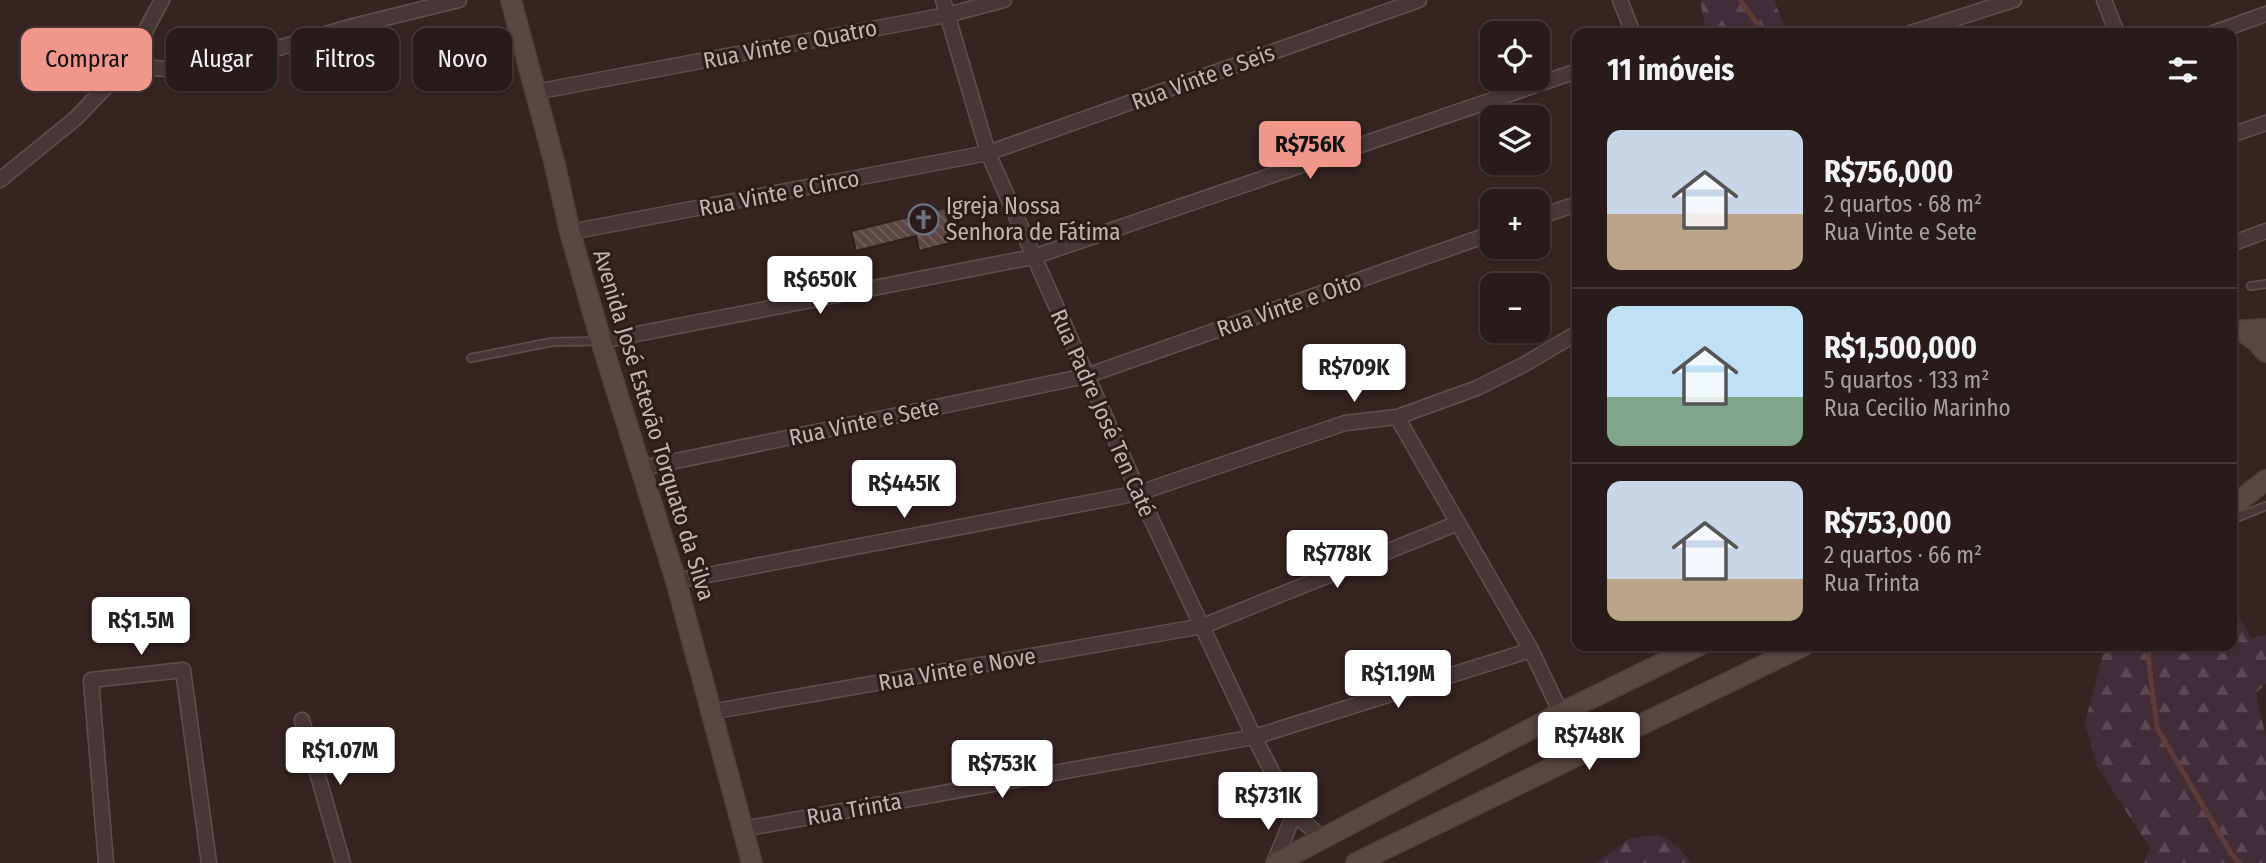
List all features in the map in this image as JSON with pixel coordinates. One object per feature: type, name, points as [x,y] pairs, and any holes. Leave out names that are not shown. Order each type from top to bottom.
[{"type":"main road","name":"Avenida José Estevão Torquato da Silva","points":[[511,0],[570,232],[676,581],[752,863]]},
{"type":"main road","points":[[2237,331],[2266,329]]},
{"type":"main road","points":[[2237,332],[2256,341],[2266,352]]},
{"type":"main road","points":[[2237,502],[2266,480]]},
{"type":"main road","points":[[1275,863],[1561,713],[1688,651]]},
{"type":"main road","points":[[1356,863],[1793,651]]},
{"type":"street","points":[[147,28],[162,0]]},
{"type":"street","points":[[152,68],[174,70],[261,53],[353,26],[459,0]]},
{"type":"street","name":"Rua Padre José Ten Caté","points":[[943,0],[988,153],[1139,493],[1254,737],[1294,814]]},
{"type":"street","name":"Rua Vinte e Quatro","points":[[535,92],[947,15],[1004,0]]},
{"type":"street","name":"Rua Vinte e Seis","points":[[988,153],[1419,0]]},
{"type":"street","points":[[1620,0],[1631,28]]},
{"type":"street","points":[[1926,28],[2014,0]]},
{"type":"street","points":[[2104,0],[2115,28]]},
{"type":"street","points":[[2228,28],[2266,15]]},
{"type":"street","points":[[601,341],[1033,257],[1572,73]]},
{"type":"street","points":[[0,180],[75,119],[102,91]]},
{"type":"street","points":[[2237,133],[2266,123]]},
{"type":"street","name":"Rua Vinte e Cinco","points":[[570,232],[988,153]]},
{"type":"street","points":[[1550,214],[1572,206]]},
{"type":"street","points":[[2237,242],[2266,231]]},
{"type":"street","name":"Rua Vinte e Oito","points":[[1086,376],[1480,238]]},
{"type":"street","points":[[676,581],[1139,493],[1345,423],[1397,416],[1477,388],[1572,336]]},
{"type":"street","name":"Rua Vinte e Sete","points":[[642,468],[1086,376]]},
{"type":"street","points":[[1397,416],[1531,650],[1561,713]]},
{"type":"street","points":[[1203,626],[1458,523]]},
{"type":"street","name":"Rua Vinte e Nove","points":[[710,712],[1203,626]]},
{"type":"street","name":"Rua Trinta","points":[[743,829],[1254,737],[1531,650]]},
{"type":"street","points":[[106,863],[91,680],[183,670],[209,863]]},
{"type":"street","points":[[302,720],[344,863]]},
{"type":"street","points":[[1275,863],[1294,814],[1323,838]]},
{"type":"lane","points":[[2251,286],[2266,284]]},
{"type":"lane","points":[[471,358],[552,342],[601,341]]},
{"type":"lane","points":[[2237,518],[2266,506]]},
{"type":"green space","points":[[1700,0],[1774,0],[1785,28],[1706,28]]},
{"type":"green space","points":[[2237,614],[2251,638],[2266,635],[2266,684],[2256,693],[2266,738],[2266,863],[2144,863],[2150,848],[2096,765],[2084,726],[2104,651],[2237,651]]},
{"type":"green space","points":[[1658,835],[1676,846],[1690,863],[1596,863],[1631,838]]},
{"type":"building","name":"Igreja Nossa Senhora de Fátima","points":[[945,208],[954,242],[919,251],[916,236],[856,251],[851,231]]},
{"type":"waterway","points":[[1740,0],[1760,28]]},
{"type":"waterway","points":[[2148,651],[2157,728],[2232,855],[2240,863]]},
{"type":"place","name":"Igreja Nossa Senhora de Fátima","points":[[923,219]]}]
